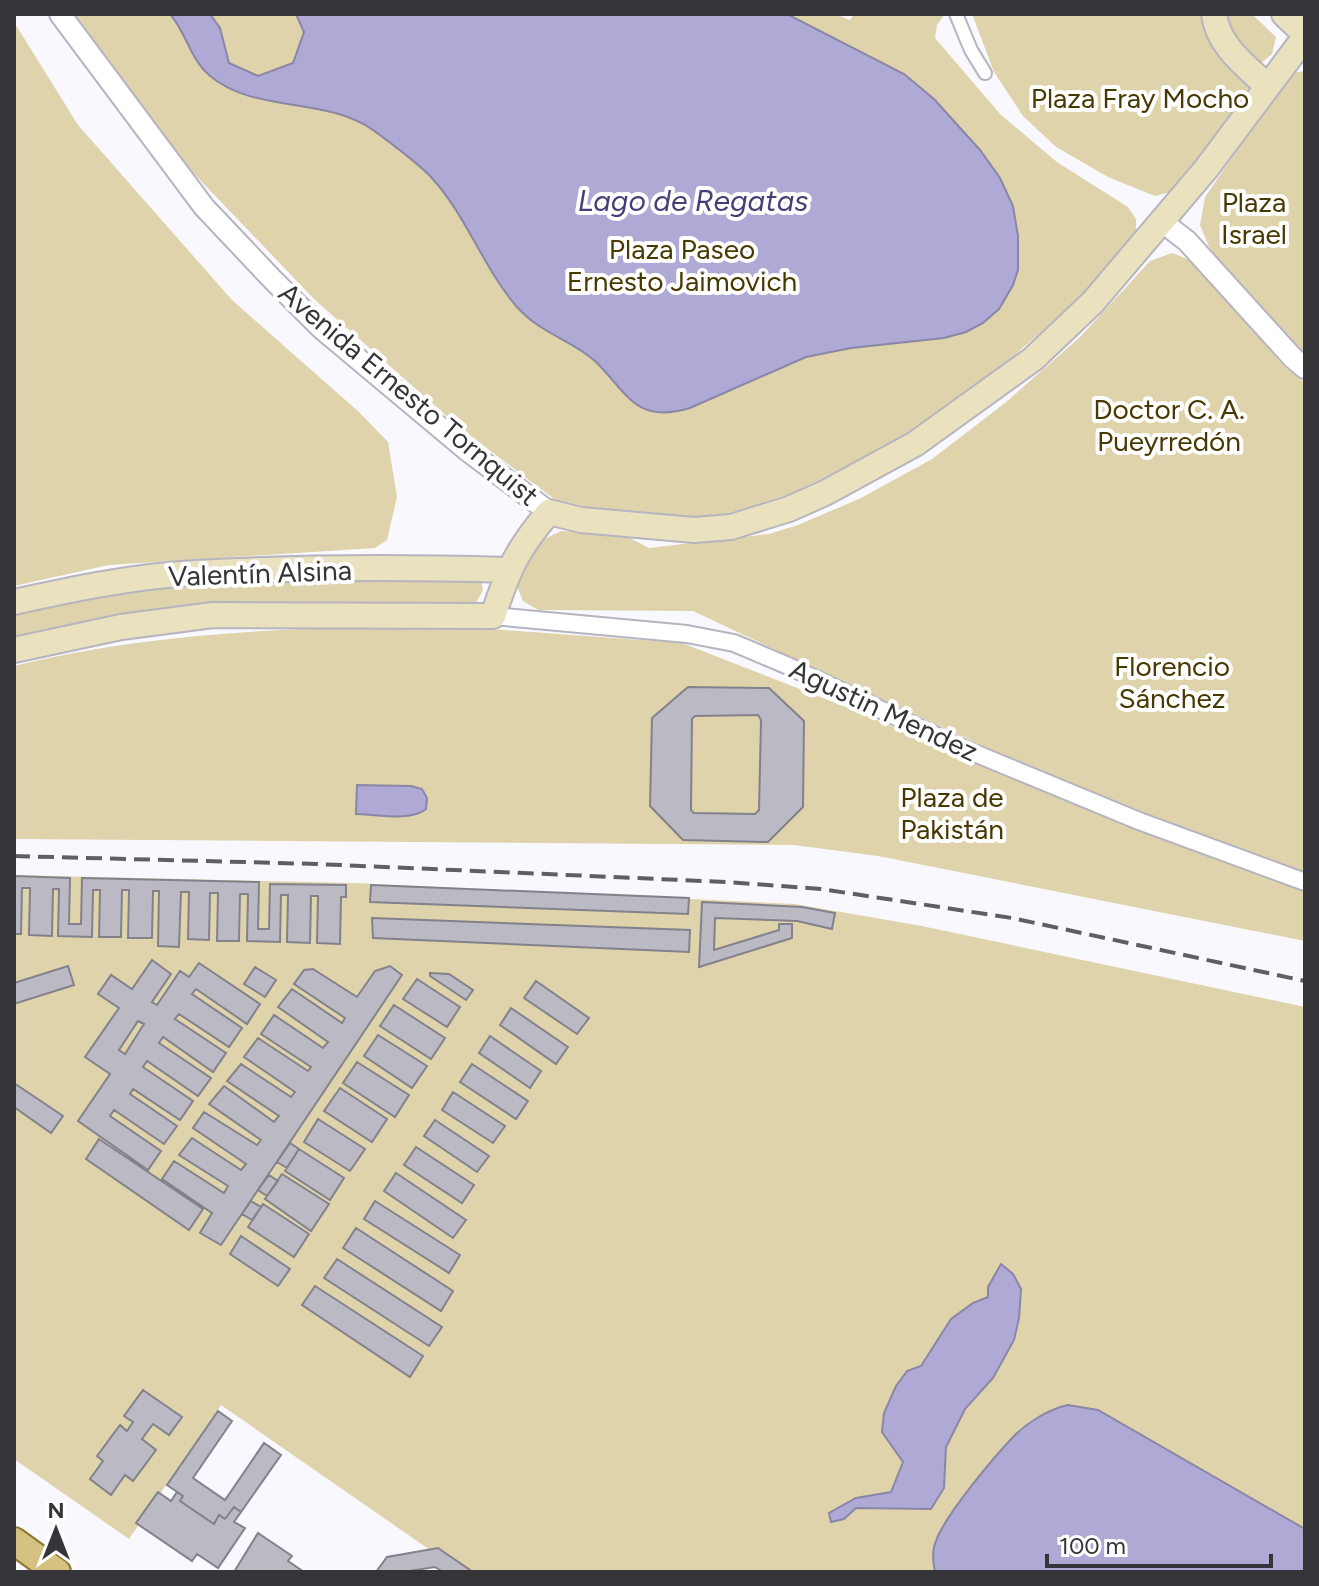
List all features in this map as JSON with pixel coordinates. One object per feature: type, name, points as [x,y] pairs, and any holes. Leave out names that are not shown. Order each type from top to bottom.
[{"type":"main road","points":[[1214,14],[1221,39],[1228,49],[1267,86]]},
{"type":"main road","points":[[493,616],[508,570],[526,539],[549,512],[581,520],[706,529],[731,527],[764,518],[825,493],[915,444],[1033,359],[1093,302],[1206,169],[1305,35],[1284,14]]},
{"type":"main road","points":[[1303,14],[1305,26]]},
{"type":"main road","name":"Valentín Alsina","points":[[14,602],[130,580],[193,573],[427,568],[508,570]]},
{"type":"main road","name":"Valentín Alsina","points":[[14,650],[121,627],[213,615],[493,616]]},
{"type":"main road","points":[[14,1541],[57,1572]]},
{"type":"street","name":"Avenida Ernesto Tornquist","points":[[60,14],[204,207],[273,280],[321,328],[468,451],[549,512]]},
{"type":"street","points":[[956,14],[971,50],[985,73]]},
{"type":"street","points":[[1161,221],[1187,241],[1305,368]]},
{"type":"street","name":"Agustin Mendez","points":[[493,616],[687,634],[734,643],[949,742],[1139,821],[1305,882]]},
{"type":"green space","name":"Plaza Paseo Ernesto Jaimovich","points":[[75,14],[835,14],[850,20],[854,14],[945,14],[937,25],[935,38],[1001,115],[1057,162],[1128,207],[1136,219],[1136,235],[1109,269],[1080,298],[1011,358],[912,431],[867,458],[787,495],[723,515],[697,519],[611,513],[554,499],[459,427],[315,300],[179,158]]},
{"type":"green space","name":"Plaza Fray Mocho","points":[[972,14],[1252,14],[1276,37],[1272,54],[1259,65],[1254,89],[1195,166],[1170,192],[1155,196],[1108,177],[1056,147],[1023,116],[994,72]]},
{"type":"green space","points":[[14,22],[78,125],[232,300],[359,412],[388,442],[397,497],[387,540],[375,548],[109,565],[14,586]]},
{"type":"green space","name":"Plaza Israel","points":[[1305,71],[1305,358],[1210,249],[1200,225],[1205,197],[1283,83],[1292,73]]},
{"type":"green space","points":[[1172,253],[1190,260],[1285,367],[1305,383],[1305,874],[1069,785],[693,611],[538,610],[523,601],[518,579],[538,542],[561,531],[624,535],[649,548],[769,534],[861,498],[932,459],[1005,403],[1080,337],[1150,261]]},
{"type":"green space","points":[[466,575],[481,580],[483,590],[473,608],[342,607],[14,644],[14,614],[119,592],[204,582]]},
{"type":"green space","name":"Plaza de Pakistán","points":[[434,625],[682,643],[851,709],[1056,796],[1305,890],[1305,941],[878,856],[794,845],[14,839],[14,666],[170,639],[275,630]]},
{"type":"green space","points":[[14,875],[354,883],[795,904],[922,926],[1305,1007],[1305,1572],[473,1572],[430,1550],[221,1405],[129,1539],[14,1459]]},
{"type":"water","name":"Lago de Regatas","points":[[170,14],[210,14],[220,28],[229,63],[258,76],[293,63],[304,32],[296,14],[787,14],[904,74],[934,99],[980,150],[1000,178],[1013,206],[1018,236],[1018,270],[999,309],[966,332],[944,338],[851,348],[806,357],[690,408],[672,412],[645,409],[626,395],[587,354],[537,324],[517,307],[443,191],[410,158],[354,119],[268,101],[227,87],[203,69]]},
{"type":"water","points":[[357,785],[422,789],[427,798],[426,809],[402,816],[356,814]]},
{"type":"water","points":[[1001,1264],[1013,1274],[1021,1289],[1014,1340],[993,1378],[965,1409],[946,1447],[944,1488],[931,1509],[856,1508],[844,1519],[831,1522],[829,1513],[856,1498],[891,1492],[903,1462],[882,1432],[884,1413],[896,1386],[907,1371],[921,1366],[951,1319],[973,1303],[988,1297],[988,1287]]},
{"type":"water","points":[[1068,1405],[1098,1410],[1305,1529],[1305,1572],[935,1572],[933,1556],[936,1541],[971,1487],[1020,1431],[1046,1413]]},
{"type":"building","points":[[688,687],[769,688],[804,721],[803,807],[768,842],[683,840],[650,806],[652,718]],"holes":[[[758,715],[761,720],[759,810],[755,814],[694,813],[691,810],[692,719],[695,716]]]},
{"type":"building","points":[[14,876],[70,878],[69,924],[81,924],[82,878],[259,882],[258,929],[269,929],[270,884],[346,885],[346,897],[341,897],[340,944],[317,943],[318,896],[311,896],[310,943],[287,942],[288,895],[281,895],[280,942],[247,941],[248,894],[240,894],[239,941],[217,941],[218,893],[210,893],[209,940],[188,939],[189,892],[181,892],[179,947],[158,946],[159,891],[153,891],[152,938],[128,938],[129,890],[122,890],[121,937],[99,937],[100,890],[93,890],[92,937],[58,936],[59,889],[53,889],[52,936],[29,935],[30,888],[22,888],[21,934],[14,934]]},
{"type":"building","points":[[371,885],[689,898],[688,914],[370,902]]},
{"type":"building","points":[[702,902],[802,907],[835,913],[832,929],[797,921],[715,918],[714,950],[779,930],[779,924],[792,924],[792,938],[699,967]]},
{"type":"building","points":[[372,918],[690,930],[689,952],[373,938]]},
{"type":"building","points":[[152,960],[171,974],[152,1002],[157,1005],[180,971],[189,977],[199,963],[260,1004],[247,1024],[196,989],[192,994],[242,1028],[229,1047],[179,1014],[175,1019],[226,1053],[213,1072],[163,1037],[159,1043],[211,1078],[198,1096],[147,1061],[143,1067],[193,1101],[180,1120],[133,1089],[130,1094],[177,1126],[164,1144],[114,1110],[110,1116],[161,1151],[148,1170],[78,1121],[110,1074],[85,1057],[119,1008],[98,994],[111,975],[132,989]],"holes":[[[138,1021],[144,1024],[125,1054],[119,1050]]]},
{"type":"building","points":[[68,966],[74,985],[14,1004],[14,983]]},
{"type":"building","points":[[390,966],[402,975],[221,1245],[200,1233],[212,1213],[162,1179],[174,1161],[224,1193],[228,1186],[179,1155],[192,1138],[241,1170],[246,1164],[193,1128],[204,1112],[257,1145],[261,1140],[209,1104],[224,1086],[274,1122],[279,1116],[227,1081],[241,1064],[291,1097],[295,1092],[244,1057],[258,1038],[308,1071],[311,1067],[261,1034],[274,1015],[323,1048],[328,1042],[278,1007],[292,989],[342,1023],[345,1018],[294,984],[304,970],[313,969],[357,997],[375,971]]},
{"type":"building","points":[[255,967],[276,980],[265,997],[244,984]]},
{"type":"building","points":[[430,973],[449,974],[473,990],[466,1000],[430,976]]},
{"type":"building","points":[[417,979],[460,1007],[447,1027],[403,999]]},
{"type":"building","points":[[536,981],[589,1018],[577,1034],[524,998]]},
{"type":"building","points":[[394,1005],[445,1038],[431,1059],[380,1026]]},
{"type":"building","points":[[511,1008],[568,1047],[556,1064],[500,1025]]},
{"type":"building","points":[[378,1035],[427,1066],[412,1088],[364,1056]]},
{"type":"building","points":[[490,1036],[541,1071],[530,1088],[479,1053]]},
{"type":"building","points":[[357,1062],[409,1095],[395,1117],[343,1083]]},
{"type":"building","points":[[472,1064],[528,1101],[516,1119],[460,1082]]},
{"type":"building","points":[[14,1083],[63,1116],[51,1133],[14,1107]]},
{"type":"building","points":[[340,1088],[387,1119],[372,1142],[324,1111]]},
{"type":"building","points":[[453,1092],[505,1126],[493,1143],[442,1110]]},
{"type":"building","points":[[318,1119],[365,1149],[350,1171],[304,1142]]},
{"type":"building","points":[[435,1120],[489,1156],[477,1172],[424,1136]]},
{"type":"building","points":[[99,1139],[203,1209],[189,1230],[86,1159]]},
{"type":"building","points":[[290,1143],[299,1149],[287,1168],[277,1162]]},
{"type":"building","points":[[416,1147],[474,1185],[462,1203],[404,1165]]},
{"type":"building","points":[[299,1149],[344,1178],[330,1200],[285,1171]]},
{"type":"building","points":[[396,1173],[466,1220],[453,1238],[384,1191]]},
{"type":"building","points":[[282,1174],[329,1204],[311,1231],[265,1199]]},
{"type":"building","points":[[269,1175],[278,1181],[267,1196],[258,1190]]},
{"type":"building","points":[[251,1201],[261,1207],[252,1220],[242,1214]]},
{"type":"building","points":[[375,1201],[460,1255],[449,1273],[364,1219]]},
{"type":"building","points":[[263,1204],[309,1234],[294,1257],[248,1227]]},
{"type":"building","points":[[356,1228],[453,1291],[441,1311],[343,1248]]},
{"type":"building","points":[[241,1236],[290,1269],[278,1286],[230,1254]]},
{"type":"building","points":[[337,1259],[442,1327],[429,1346],[324,1278]]},
{"type":"building","points":[[315,1286],[423,1356],[410,1377],[302,1305]]},
{"type":"building","points":[[143,1390],[182,1417],[169,1435],[153,1424],[142,1439],[156,1450],[133,1481],[125,1475],[111,1495],[90,1479],[103,1461],[97,1456],[120,1425],[127,1431],[133,1422],[124,1416]]},
{"type":"building","points":[[218,1411],[232,1421],[193,1478],[225,1500],[264,1443],[281,1455],[241,1512],[234,1507],[225,1519],[219,1515],[214,1524],[180,1501],[183,1496],[167,1485]]},
{"type":"building","points":[[158,1492],[171,1501],[177,1492],[183,1496],[180,1501],[214,1524],[219,1515],[225,1519],[234,1507],[241,1512],[234,1522],[245,1528],[218,1568],[197,1554],[192,1561],[136,1523]]},
{"type":"building","points":[[258,1533],[292,1556],[288,1561],[304,1572],[234,1572]]},
{"type":"building","points":[[438,1548],[473,1572],[443,1572],[435,1567],[376,1572],[387,1557]]},
{"type":"railway","points":[[14,856],[317,864],[821,889],[1012,918],[1305,981]]},
{"type":"park label","name":"Doctor C. A. Pueyrredón","points":[[1169,425]]},
{"type":"park label","name":"Florencio Sánchez","points":[[1172,682]]}]
